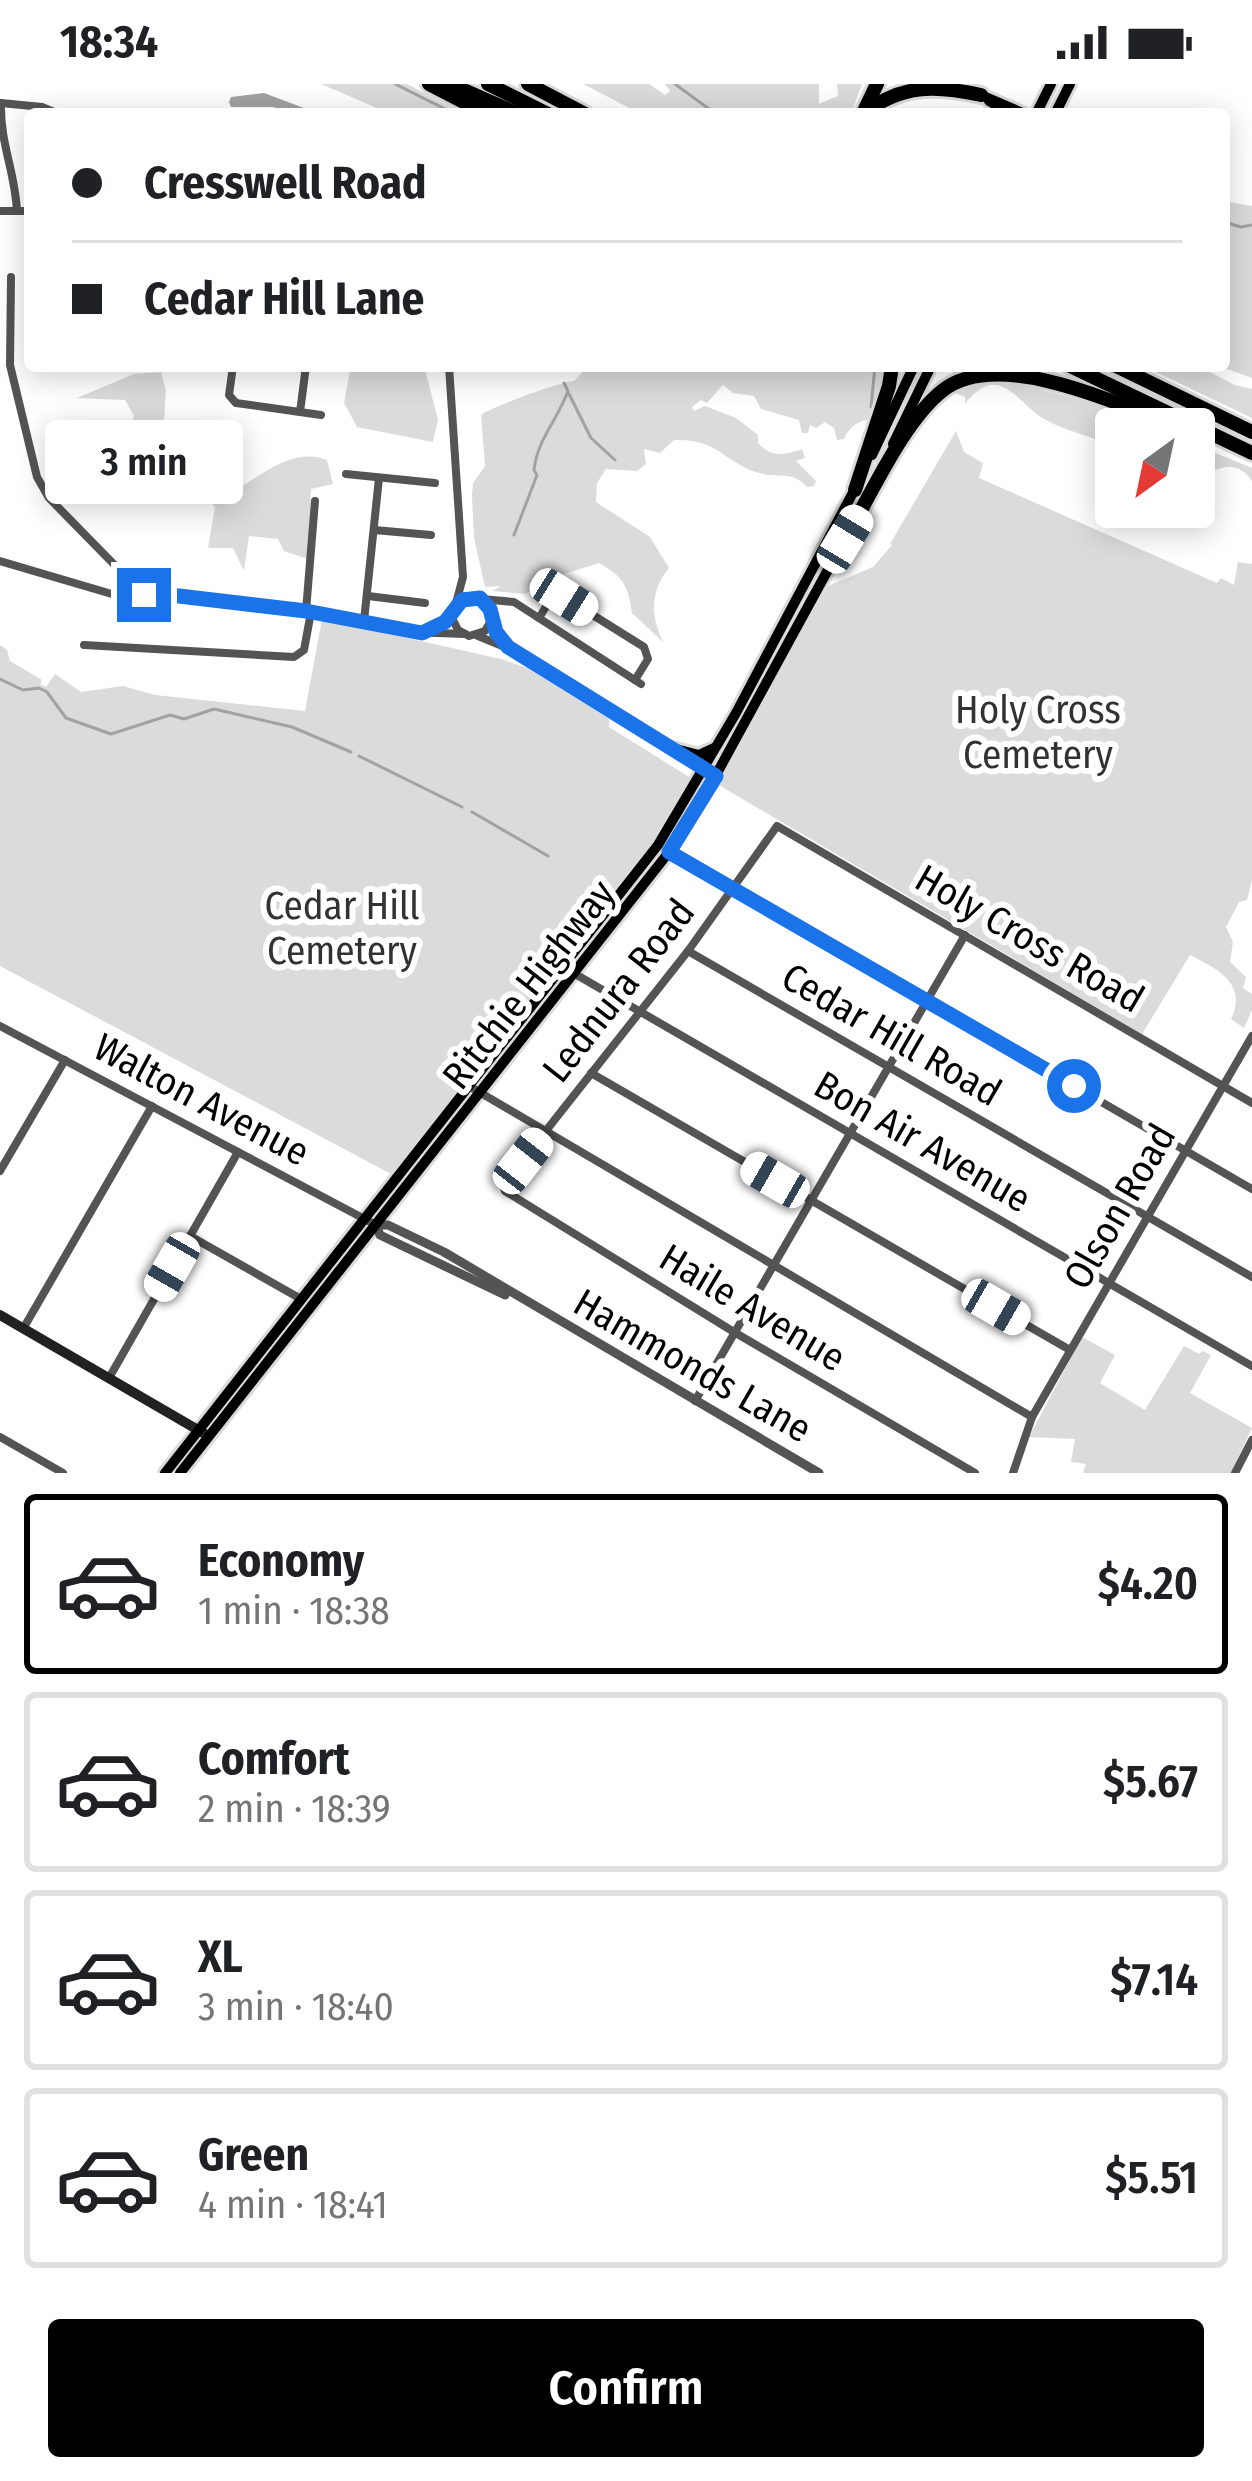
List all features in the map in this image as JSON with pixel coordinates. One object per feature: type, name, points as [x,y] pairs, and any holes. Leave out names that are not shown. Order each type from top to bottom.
[{"type":"highway","points":[[429,84],[475,108]]},
{"type":"highway","points":[[450,84],[504,108]]},
{"type":"highway","points":[[488,84],[536,108]]},
{"type":"highway","points":[[528,84],[574,108]]},
{"type":"highway","points":[[870,108],[916,86],[992,105]]},
{"type":"highway","points":[[855,490],[891,372]]},
{"type":"highway","points":[[1082,372],[1252,455]]},
{"type":"highway","points":[[1129,372],[1252,431]]},
{"type":"highway","points":[[845,539],[920,416],[944,389],[968,376],[993,373],[1069,388],[1123,408]]},
{"type":"highway","points":[[1215,442],[1252,455]]},
{"type":"main road","name":"Ritchie Highway","points":[[569,970],[710,772],[717,746],[855,490],[911,372]]},
{"type":"main road","name":"Ritchie Highway","points":[[165,1473],[203,1434],[569,970],[669,852],[845,539],[928,372]]},
{"type":"main road","points":[[672,748],[700,755],[717,746]]},
{"type":"main road","name":"Ritchie Highway","points":[[181,1473],[203,1434],[302,1300],[370,1222]]},
{"type":"main road","points":[[0,1315],[203,1434]]},
{"type":"street","points":[[958,84],[992,105]]},
{"type":"street","points":[[16,211],[14,178],[0,135],[1,103],[44,108]]},
{"type":"street","points":[[0,211],[24,211]]},
{"type":"street","points":[[11,277],[10,365],[37,477],[49,498],[144,595]]},
{"type":"street","points":[[232,372],[230,394],[236,403],[320,415]]},
{"type":"street","points":[[300,412],[305,372]]},
{"type":"street","points":[[449,372],[463,577],[453,610],[455,626],[468,635],[484,631],[505,605],[522,607]]},
{"type":"street","points":[[346,474],[435,483]]},
{"type":"street","points":[[364,621],[379,478]]},
{"type":"street","points":[[84,645],[297,656],[304,650],[315,501]]},
{"type":"street","points":[[374,530],[431,535]]},
{"type":"street","points":[[0,561],[114,596],[179,596],[468,635],[508,647],[710,772]]},
{"type":"street","points":[[463,577],[508,647]]},
{"type":"street","points":[[368,596],[425,603]]},
{"type":"street","points":[[428,633],[466,598],[503,599],[638,682],[648,658],[644,647],[564,597],[550,600],[539,618]]},
{"type":"street","name":"Lednura Road","points":[[502,1188],[688,951],[777,826]]},
{"type":"street","name":"Holy Cross Road","points":[[777,826],[1252,1103]]},
{"type":"street","points":[[669,852],[1252,1189]]},
{"type":"street","points":[[694,1400],[964,935]]},
{"type":"street","name":"Cedar Hill Road","points":[[688,951],[1252,1277]]},
{"type":"street","name":"Bon Air Avenue","points":[[569,970],[1252,1366]]},
{"type":"street","name":"Walton Avenue","points":[[0,1025],[370,1222]]},
{"type":"street","name":"Olson Road","points":[[1012,1473],[1032,1417],[1252,1036]]},
{"type":"street","points":[[0,1171],[65,1060]]},
{"type":"street","points":[[591,1073],[1070,1350]]},
{"type":"street","points":[[474,1090],[1032,1417]]},
{"type":"street","points":[[23,1329],[152,1106]]},
{"type":"street","points":[[109,1378],[238,1152]]},
{"type":"street","name":"Haile Avenue","points":[[502,1188],[734,1332],[975,1473]]},
{"type":"street","name":"Hammonds Lane","points":[[370,1222],[380,1235],[537,1309]]},
{"type":"street","name":"Hammonds Lane","points":[[370,1222],[388,1225],[444,1252],[819,1473]]},
{"type":"street","points":[[190,1235],[302,1300]]},
{"type":"street","points":[[415,1251],[436,1256],[444,1252]]},
{"type":"street","points":[[439,1264],[482,1275]]},
{"type":"street","points":[[0,1437],[63,1473]]},
{"type":"street","points":[[1235,1473],[1252,1440]]},
{"type":"green space","points":[[321,84],[407,84],[453,108],[377,108]]},
{"type":"green space","points":[[583,84],[649,84],[665,95],[670,91],[665,84],[819,84],[819,104],[838,96],[837,84],[862,84],[853,108],[629,108]]},
{"type":"green space","points":[[1230,202],[1252,206],[1252,378],[1230,370]]},
{"type":"green space","points":[[161,372],[173,463],[234,491],[290,460],[327,460],[333,484],[311,489],[308,559],[284,551],[278,539],[249,536],[244,571],[233,548],[208,548],[215,507],[203,493],[160,485],[155,455],[121,453],[134,416],[125,400],[77,398],[134,374]]},
{"type":"green space","points":[[350,372],[426,372],[438,420],[433,442],[357,427],[344,403]]},
{"type":"green space","points":[[582,372],[883,372],[883,392],[874,419],[855,425],[844,439],[837,440],[834,428],[825,422],[816,428],[810,425],[808,433],[802,433],[799,420],[761,409],[754,396],[733,393],[723,385],[707,403],[701,400],[692,407],[694,411],[705,406],[736,418],[773,453],[802,449],[805,458],[796,461],[816,481],[814,486],[750,470],[702,443],[689,441],[674,440],[660,453],[644,449],[646,464],[637,471],[606,469],[597,483],[596,502],[650,537],[669,568],[658,585],[654,604],[664,643],[632,613],[619,578],[599,563],[542,581],[526,594],[492,591],[501,586],[485,587],[474,538],[472,497],[473,483],[485,466],[481,415],[574,381]]},
{"type":"green space","points":[[1156,372],[1210,372],[1252,389],[1252,418]]},
{"type":"green space","points":[[994,378],[1102,408],[1095,408],[1095,439],[1051,423],[1004,387],[986,386],[965,404],[965,397],[955,393],[945,398],[964,381]]},
{"type":"green space","name":"Holy Cross Cemetery","points":[[956,431],[964,452],[983,463],[979,478],[1217,583],[1221,578],[1234,585],[1238,562],[1252,564],[1252,880],[1247,900],[1239,902],[1226,927],[1233,942],[1230,962],[1246,977],[1243,988],[1252,994],[1252,1010],[1244,1028],[1231,1019],[1233,987],[1211,966],[1190,955],[1142,1034],[717,784],[828,586],[873,567],[892,545]]},
{"type":"green space","points":[[1215,453],[1252,468],[1252,481],[1239,469],[1217,470]]},
{"type":"green space","name":"Cedar Hill Cemetery","points":[[322,619],[527,668],[694,780],[655,842],[393,1175],[0,966],[0,645],[10,661],[46,687],[55,674],[81,692],[123,686],[155,695],[305,711]]},
{"type":"green space","points":[[1082,1337],[1115,1355],[1100,1383],[1145,1410],[1184,1346],[1211,1355],[1190,1393],[1252,1428],[1231,1473],[1083,1473],[1086,1464],[1071,1462],[1075,1439],[1029,1437]]},
{"type":"shaded area","points":[[264,93],[304,108],[231,107],[231,97]]},
{"type":"waterway","points":[[395,84],[443,108]]},
{"type":"waterway","points":[[675,84],[708,108]]},
{"type":"waterway","points":[[1230,224],[1252,225]]},
{"type":"waterway","points":[[871,407],[874,372]]},
{"type":"waterway","points":[[514,535],[537,475],[539,449],[568,391],[564,383]]},
{"type":"waterway","points":[[569,394],[591,438],[615,460]]},
{"type":"waterway","points":[[0,679],[23,690],[39,688],[66,718],[111,734],[170,715],[184,719],[214,709],[292,727],[351,752]]},
{"type":"waterway","points":[[359,756],[462,807]]},
{"type":"waterway","points":[[472,812],[548,856]]},
{"type":"route","points":[[144,595],[306,611],[422,633],[445,622],[462,600],[480,598],[508,647],[716,776],[669,852],[1074,1086]]}]
